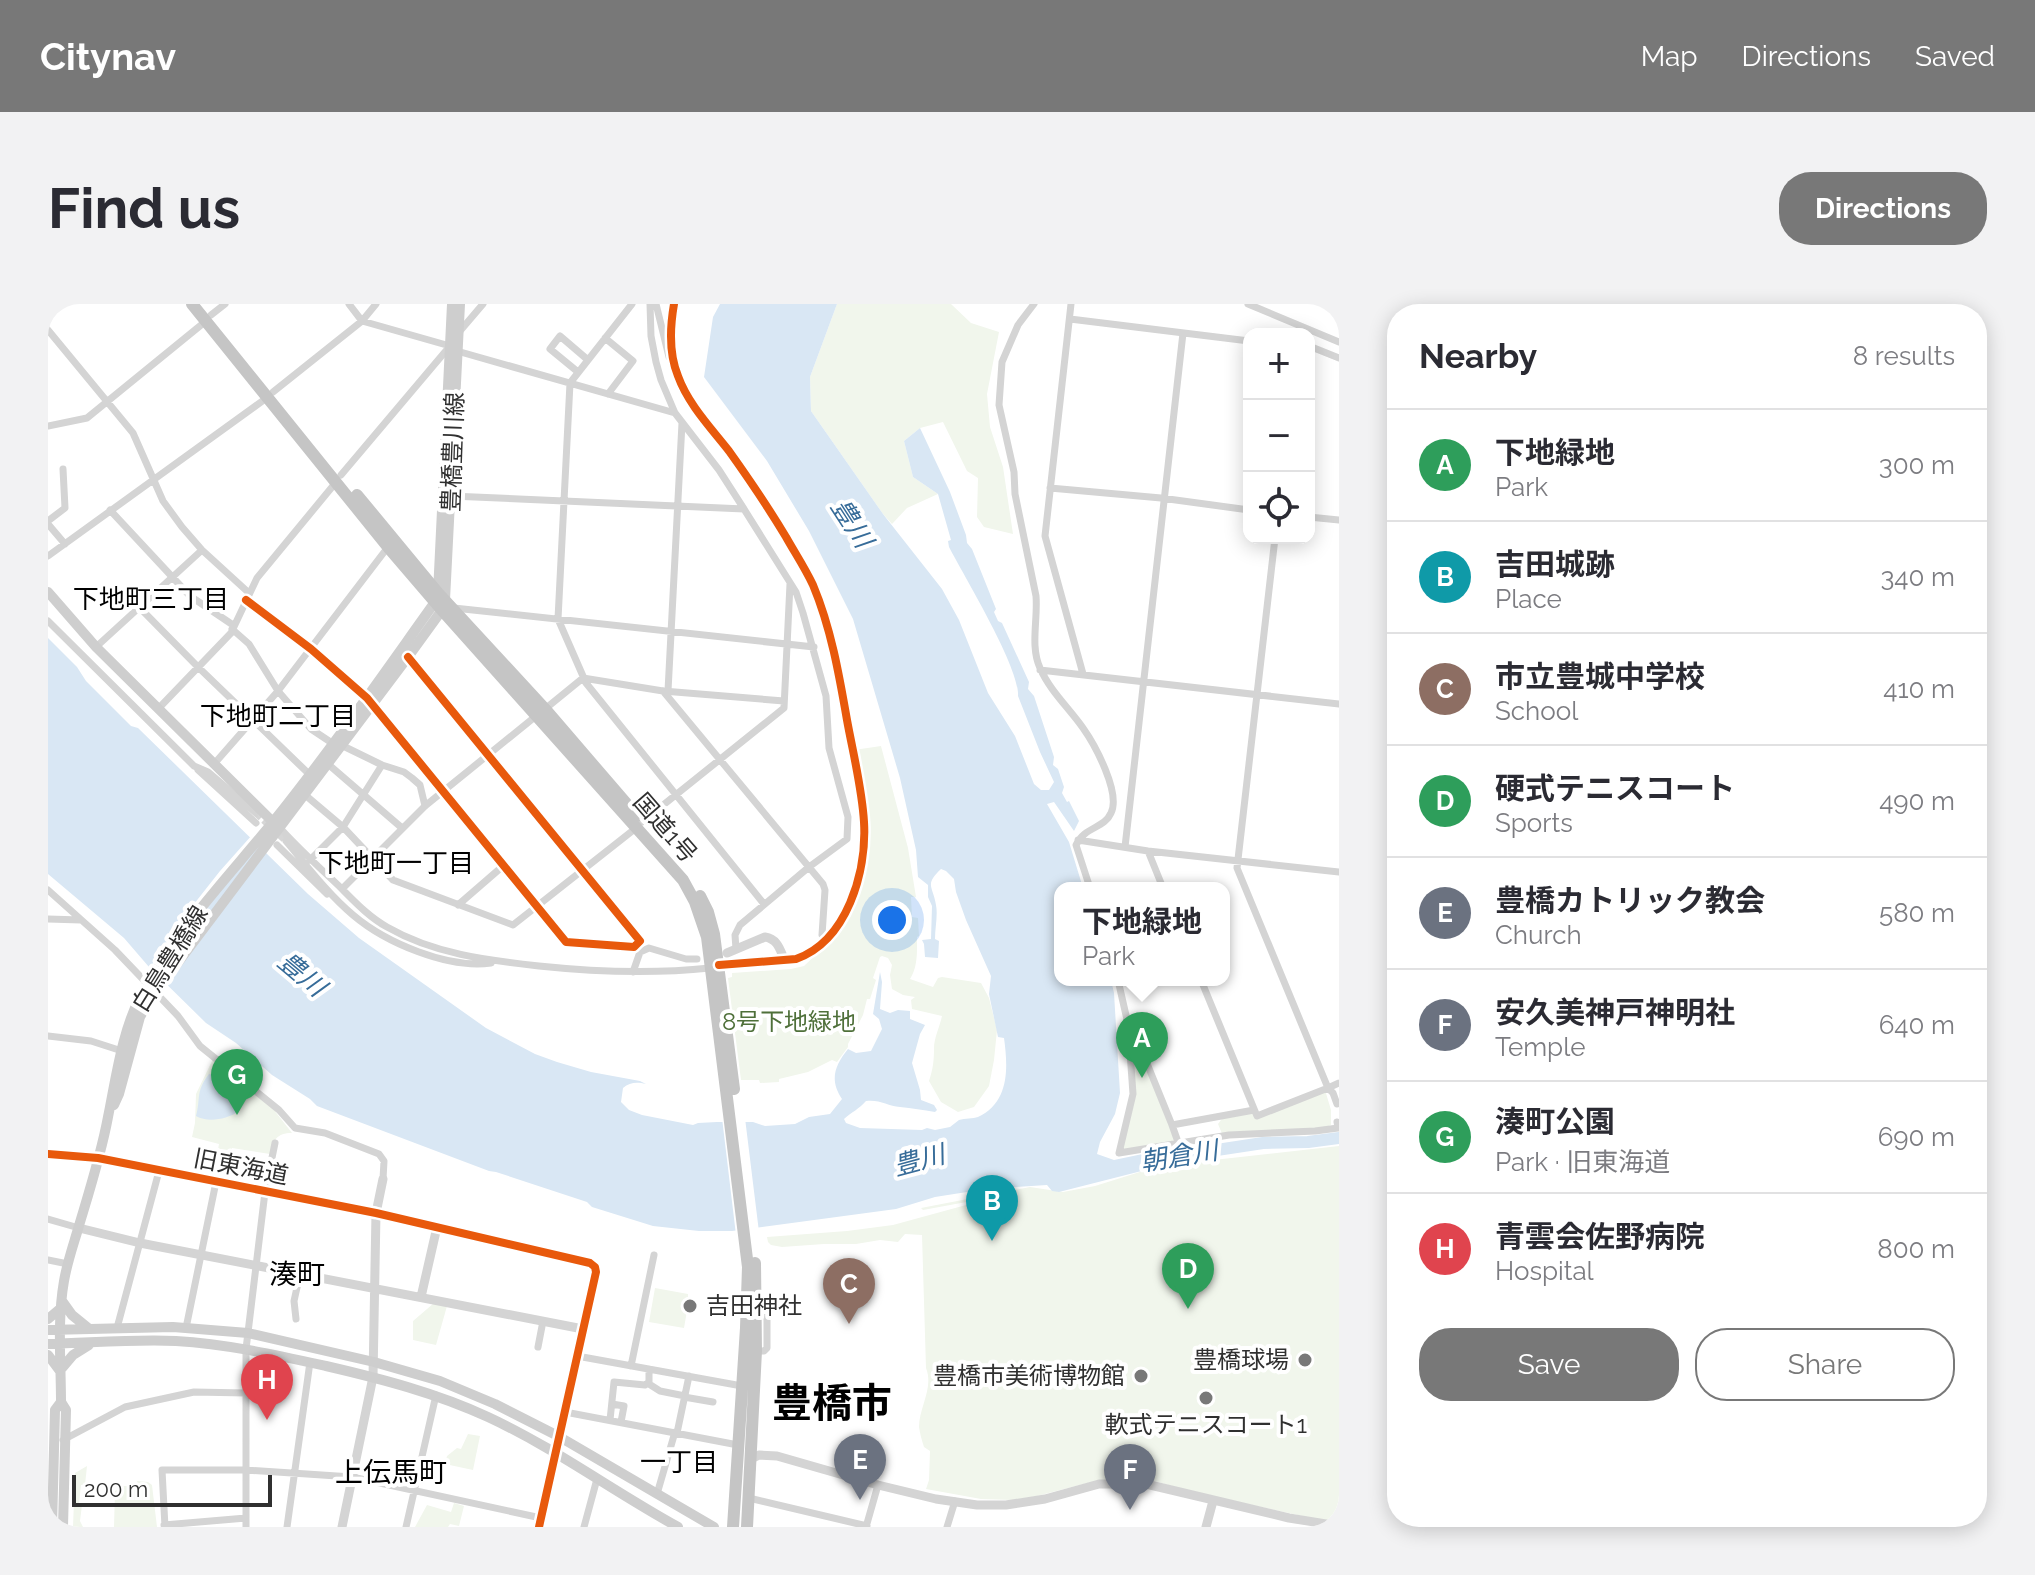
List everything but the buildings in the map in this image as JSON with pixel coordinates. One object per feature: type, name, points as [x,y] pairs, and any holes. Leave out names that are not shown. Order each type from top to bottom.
[{"type":"highway","name":"国道1号","points":[[192,304],[208,318],[442,603]]},
{"type":"highway","name":"国道1号","points":[[202,304],[208,318]]},
{"type":"highway","name":"国道1号","points":[[339,478],[388,547],[442,603],[639,825],[683,880],[695,902],[715,970],[757,1301],[747,1527]]},
{"type":"highway","name":"国道1号","points":[[733,1527],[750,1246]]},
{"type":"main road","name":"豊橋豊川線","points":[[442,603],[451,496],[452,304]]},
{"type":"main road","name":"豊橋豊川線","points":[[442,603],[454,349],[460,304]]},
{"type":"main road","points":[[48,592],[96,647],[276,825]]},
{"type":"main road","points":[[369,701],[408,657],[442,603]]},
{"type":"main road","points":[[276,825],[309,774],[337,744],[442,603]]},
{"type":"main road","points":[[276,825],[328,764],[337,744]]},
{"type":"main road","name":"白鳥豊橋線","points":[[58,1446],[55,1410],[61,1402],[62,1304],[68,1264],[136,1007],[273,841],[276,825]]},
{"type":"main road","name":"白鳥豊橋線","points":[[108,1117],[119,1094],[140,1017],[152,988]]},
{"type":"main road","points":[[48,1319],[62,1304],[88,1328]]},
{"type":"main road","points":[[48,1330],[186,1328],[248,1333],[374,1362],[440,1381],[558,1436],[714,1527]]},
{"type":"main road","points":[[48,1355],[61,1371],[73,1355],[94,1343]]},
{"type":"main road","points":[[48,1344],[209,1343],[310,1362],[436,1395],[490,1418],[555,1453],[664,1524],[678,1527]]},
{"type":"main road","points":[[52,1527],[58,1446]]},
{"type":"main road","points":[[58,1446],[63,1527]]},
{"type":"street","points":[[48,313],[59,304]]},
{"type":"street","points":[[48,426],[87,418],[225,304]]},
{"type":"street","points":[[349,304],[362,321],[675,413]]},
{"type":"street","points":[[48,556],[271,394],[362,321],[376,304]]},
{"type":"street","points":[[458,333],[483,304]]},
{"type":"street","points":[[632,304],[570,383],[558,619],[583,678],[764,904]]},
{"type":"street","points":[[653,304],[669,357],[674,362]]},
{"type":"street","points":[[653,304],[651,336],[656,362],[675,413],[719,470],[796,592],[826,696],[829,748],[848,817],[847,839],[737,929],[731,951]]},
{"type":"street","points":[[276,825],[384,926],[412,940],[454,954],[563,968],[633,972],[715,970],[807,955],[815,951],[840,922],[857,880],[864,844],[863,807],[839,669],[818,600],[804,567],[763,498],[687,394],[676,373],[671,331],[674,304]]},
{"type":"street","points":[[1034,304],[1018,325],[1006,352],[999,383],[999,405],[1036,596],[1034,653],[1050,687],[1090,738],[1114,802],[1112,813],[1102,824],[1086,831],[1076,845],[1088,882]]},
{"type":"street","points":[[1071,304],[1045,536],[1083,674]]},
{"type":"street","points":[[1248,304],[1339,342]]},
{"type":"street","points":[[1070,319],[1243,340]]},
{"type":"street","points":[[48,330],[133,433],[163,501],[202,550],[248,596],[369,701],[566,942],[634,947],[640,941],[408,657]]},
{"type":"street","points":[[1125,847],[1183,333]]},
{"type":"street","points":[[578,372],[550,349],[560,336],[588,360]]},
{"type":"street","points":[[605,338],[633,361],[608,394]]},
{"type":"street","points":[[1315,348],[1339,358]]},
{"type":"street","points":[[158,709],[231,633],[257,578],[339,478],[454,349]]},
{"type":"street","points":[[682,423],[665,691],[823,884],[822,935],[825,940]]},
{"type":"street","points":[[63,469],[65,508],[48,523],[65,544]]},
{"type":"street","points":[[1050,488],[1243,509]]},
{"type":"street","points":[[451,496],[744,509]]},
{"type":"street","points":[[110,510],[190,596],[233,627],[249,644],[278,691],[311,729],[382,765],[404,772],[420,785],[425,806]]},
{"type":"street","points":[[1315,518],[1339,520]]},
{"type":"street","points":[[1274,544],[1237,868],[1328,1088],[1339,1103]]},
{"type":"street","points":[[214,764],[278,691],[388,547]]},
{"type":"street","points":[[96,647],[202,550]]},
{"type":"street","points":[[304,794],[343,827],[393,880],[513,925],[784,708],[790,584]]},
{"type":"street","points":[[442,603],[814,647]]},
{"type":"street","points":[[139,607],[309,774]]},
{"type":"street","points":[[48,621],[256,823]]},
{"type":"street","points":[[1040,670],[1339,704]]},
{"type":"street","points":[[342,889],[425,806],[583,678],[665,691],[784,701]]},
{"type":"street","points":[[328,764],[402,828]]},
{"type":"street","points":[[310,860],[343,827],[382,765]]},
{"type":"street","points":[[194,766],[208,772],[256,813]]},
{"type":"street","points":[[1078,840],[1339,872]]},
{"type":"street","points":[[273,841],[353,915],[400,944],[463,964],[497,961]]},
{"type":"street","points":[[1148,851],[1161,882]]},
{"type":"street","points":[[458,905],[503,866]]},
{"type":"street","points":[[48,890],[152,988]]},
{"type":"street","points":[[48,919],[81,920]]},
{"type":"street","points":[[731,951],[756,939],[771,938],[779,945],[785,961]]},
{"type":"street","points":[[633,972],[640,952],[649,948],[686,959],[697,959]]},
{"type":"street","points":[[1120,986],[1128,1024],[1133,1094],[1119,1153],[1255,1133],[1338,1128],[1337,1122]]},
{"type":"street","points":[[1203,986],[1257,1116],[1339,1083]]},
{"type":"street","name":"旧東海道","points":[[152,988],[200,1046],[279,1110],[295,1128],[325,1133],[379,1154],[384,1161],[376,1213],[373,1377],[342,1527]]},
{"type":"street","points":[[1125,1008],[1178,1142]]},
{"type":"street","points":[[48,1036],[91,1041],[122,1051]]},
{"type":"street","points":[[1172,1125],[1254,1110]]},
{"type":"street","points":[[275,1143],[265,1192],[246,1349],[246,1393],[246,1470],[246,1523],[164,1526],[162,1470],[246,1470],[352,1477],[541,1518]]},
{"type":"street","name":"旧東海道","points":[[48,1154],[98,1158],[376,1213]]},
{"type":"street","points":[[117,1328],[159,1171]]},
{"type":"street","points":[[186,1328],[216,1182]]},
{"type":"street","points":[[376,1213],[590,1263],[595,1267],[539,1527]]},
{"type":"street","points":[[48,1219],[140,1243],[583,1329]]},
{"type":"street","points":[[421,1297],[437,1227]]},
{"type":"street","points":[[631,1366],[654,1255]]},
{"type":"street","points":[[48,1260],[68,1264]]},
{"type":"street","points":[[296,1319],[294,1301],[300,1274]]},
{"type":"street","points":[[538,1347],[543,1321]]},
{"type":"street","points":[[577,1356],[742,1386]]},
{"type":"street","points":[[287,1527],[310,1362]]},
{"type":"street","points":[[648,1383],[649,1369]]},
{"type":"street","points":[[657,1494],[689,1376]]},
{"type":"street","points":[[610,1420],[614,1382],[648,1383]]},
{"type":"street","points":[[648,1383],[660,1391],[713,1402]]},
{"type":"street","points":[[58,1446],[125,1407],[194,1392],[246,1393]]},
{"type":"street","points":[[406,1527],[436,1395]]},
{"type":"street","points":[[48,1402],[61,1402]]},
{"type":"street","points":[[612,1404],[624,1406],[621,1422]]},
{"type":"street","points":[[565,1412],[738,1445]]},
{"type":"street","points":[[751,1459],[759,1455],[777,1456],[878,1485],[977,1505],[1006,1505],[1045,1499],[1099,1484],[1146,1484],[1313,1525],[1339,1526]]},
{"type":"street","points":[[584,1527],[597,1479]]},
{"type":"street","points":[[749,1498],[867,1527],[878,1485]]},
{"type":"street","points":[[947,1527],[955,1501]]},
{"type":"street","points":[[1206,1527],[1213,1501]]},
{"type":"green space","points":[[837,304],[951,304],[971,323],[999,332],[987,394],[990,427],[1003,467],[1013,534],[984,527],[977,517],[978,478],[967,471],[943,422],[920,428],[904,441],[913,477],[938,494],[907,508],[892,524],[883,514],[811,411],[810,377]]},
{"type":"green space","name":"8号下地緑地","points":[[881,746],[908,848],[916,897],[911,897],[912,917],[918,918],[919,936],[916,964],[910,979],[933,987],[942,977],[981,983],[989,998],[997,1030],[989,1086],[974,1107],[958,1112],[941,1102],[929,1081],[942,1016],[912,1009],[911,1000],[915,997],[892,989],[892,965],[888,958],[882,956],[873,978],[876,980],[870,999],[867,999],[848,1047],[837,1062],[832,1060],[808,1072],[779,1079],[779,1082],[741,1080],[728,978],[732,977],[732,973],[804,966],[840,928],[865,858],[854,750]]},
{"type":"green space","points":[[1128,1024],[1178,1142],[1119,1153],[1133,1094]]},
{"type":"green space","points":[[213,1059],[274,1110],[292,1133],[276,1138],[270,1154],[232,1148],[227,1174],[214,1171],[219,1144],[192,1137],[196,1094]]},
{"type":"green space","points":[[1325,1090],[1331,1110],[1331,1125],[1326,1127],[1223,1136],[1218,1124],[1224,1116],[1254,1110],[1257,1116]]},
{"type":"green space","points":[[1339,1146],[1339,1522],[1197,1493],[1151,1480],[1099,1480],[1013,1500],[981,1499],[926,1489],[930,1451],[924,1447],[919,1427],[928,1383],[922,1235],[905,1234],[898,1242],[880,1240],[782,1247],[771,1245],[767,1237],[893,1225],[999,1196],[921,1208],[1030,1187],[1063,1192],[1095,1186],[1159,1166]]},
{"type":"green space","points":[[655,1288],[688,1294],[684,1328],[649,1322]]},
{"type":"green space","points":[[434,1303],[447,1306],[436,1345],[413,1340],[413,1321]]},
{"type":"green space","points":[[468,1434],[480,1436],[473,1470],[445,1464],[447,1456],[457,1448],[461,1449]]},
{"type":"green space","points":[[87,1466],[79,1504],[82,1505],[80,1521],[83,1527],[73,1527],[75,1473]]},
{"type":"green space","points":[[137,1481],[152,1485],[157,1527],[114,1527],[115,1491],[123,1486],[138,1486]]},
{"type":"green space","points":[[454,1503],[464,1506],[459,1526],[415,1527],[427,1505],[451,1512]]},
{"type":"water","name":"豊川","points":[[720,304],[837,304],[810,377],[811,411],[883,514],[942,589],[959,620],[988,693],[1015,736],[1034,784],[1041,790],[1049,790],[1054,782],[1018,696],[1010,665],[949,547],[948,541],[951,540],[938,494],[913,477],[904,441],[920,428],[950,492],[967,543],[996,609],[994,612],[1029,682],[1028,689],[1034,696],[1054,757],[1053,765],[1058,769],[1064,787],[1062,793],[1079,821],[1074,831],[1054,802],[1047,804],[1069,842],[1081,882],[1054,882],[1054,986],[1112,986],[1114,993],[1120,1093],[1115,1114],[1097,1154],[1114,1160],[1176,1147],[1177,1162],[1059,1192],[1052,1191],[1047,1185],[986,1189],[935,1197],[896,1209],[732,1231],[653,1226],[489,1171],[317,1106],[206,1023],[124,938],[48,874],[48,638],[131,726],[138,728],[308,894],[359,938],[486,1028],[535,1054],[591,1072],[646,1084],[634,1083],[623,1088],[621,1102],[629,1110],[693,1125],[717,1122],[753,1122],[765,1126],[795,1124],[809,1117],[830,1114],[842,1099],[835,1079],[840,1061],[848,1049],[856,1053],[871,1051],[882,1029],[879,1019],[873,1014],[880,972],[880,1009],[890,1013],[910,1011],[910,1019],[925,1025],[912,1063],[921,1100],[934,1105],[937,1110],[866,1101],[844,1119],[846,1123],[860,1128],[935,1130],[950,1127],[959,1120],[978,1117],[988,1110],[1001,1093],[1006,1072],[1004,1038],[998,1037],[989,994],[991,976],[966,920],[954,879],[941,869],[931,882],[937,909],[935,939],[939,941],[938,958],[925,957],[922,940],[931,939],[932,906],[928,885],[918,877],[916,850],[900,778],[853,619],[809,531],[767,461],[704,377],[713,317]]},
{"type":"water","points":[[209,1074],[215,1075],[216,1080],[225,1086],[228,1083],[238,1090],[242,1097],[238,1112],[217,1119],[196,1116],[200,1091]]},
{"type":"pier","points":[[252,835],[260,843],[194,923],[156,980],[148,972],[162,949],[220,871]]},
{"type":"pier","points":[[722,1118],[745,1118],[759,1232],[736,1235]]},
{"type":"waterway","name":"朝倉川","points":[[1164,1158],[1263,1143],[1339,1138]]},
{"type":"tunnel","points":[[256,813],[286,841]]},
{"type":"cycle path","points":[[674,304],[672,350],[682,386],[772,515],[807,573],[819,601],[837,668],[864,822],[862,862],[857,883],[841,921],[829,937],[814,950],[796,959],[719,965]]},
{"type":"cycle path","points":[[246,600],[311,649],[367,698],[566,942],[634,947],[640,941],[408,657]]},
{"type":"cycle path","points":[[48,1154],[98,1158],[376,1213],[590,1263],[596,1272],[539,1527]]},
{"type":"place","name":"下地緑地","points":[[1142,1078]]},
{"type":"place","name":"湊町公園","points":[[237,1115]]},
{"type":"place","name":"吉田城跡","points":[[992,1241]]},
{"type":"place","name":"吉田神社","points":[[690,1306]]},
{"type":"place","name":"硬式テニスコート","points":[[1188,1309]]},
{"type":"place","name":"市立豊城中学校","points":[[849,1324]]},
{"type":"place","name":"豊橋球場","points":[[1305,1360]]},
{"type":"place","name":"豊橋市美術博物館","points":[[1141,1376]]},
{"type":"place","name":"軟式テニスコート1","points":[[1206,1398]]},
{"type":"place","name":"青雲会佐野病院","points":[[267,1420]]},
{"type":"place","name":"豊橋カトリック教会","points":[[860,1500]]},
{"type":"place","name":"安久美神戸神明社","points":[[1130,1510]]},
{"type":"district","name":"下地町三丁目","points":[[151,599]]},
{"type":"district","name":"下地町二丁目","points":[[278,716]]},
{"type":"district","name":"下地町一丁目","points":[[396,863]]},
{"type":"district","name":"湊町","points":[[297,1274]]},
{"type":"district","name":"豊橋市","points":[[832,1403]]},
{"type":"district","name":"一丁目","points":[[679,1462]]},
{"type":"district","name":"上伝馬町","points":[[391,1472]]}]
